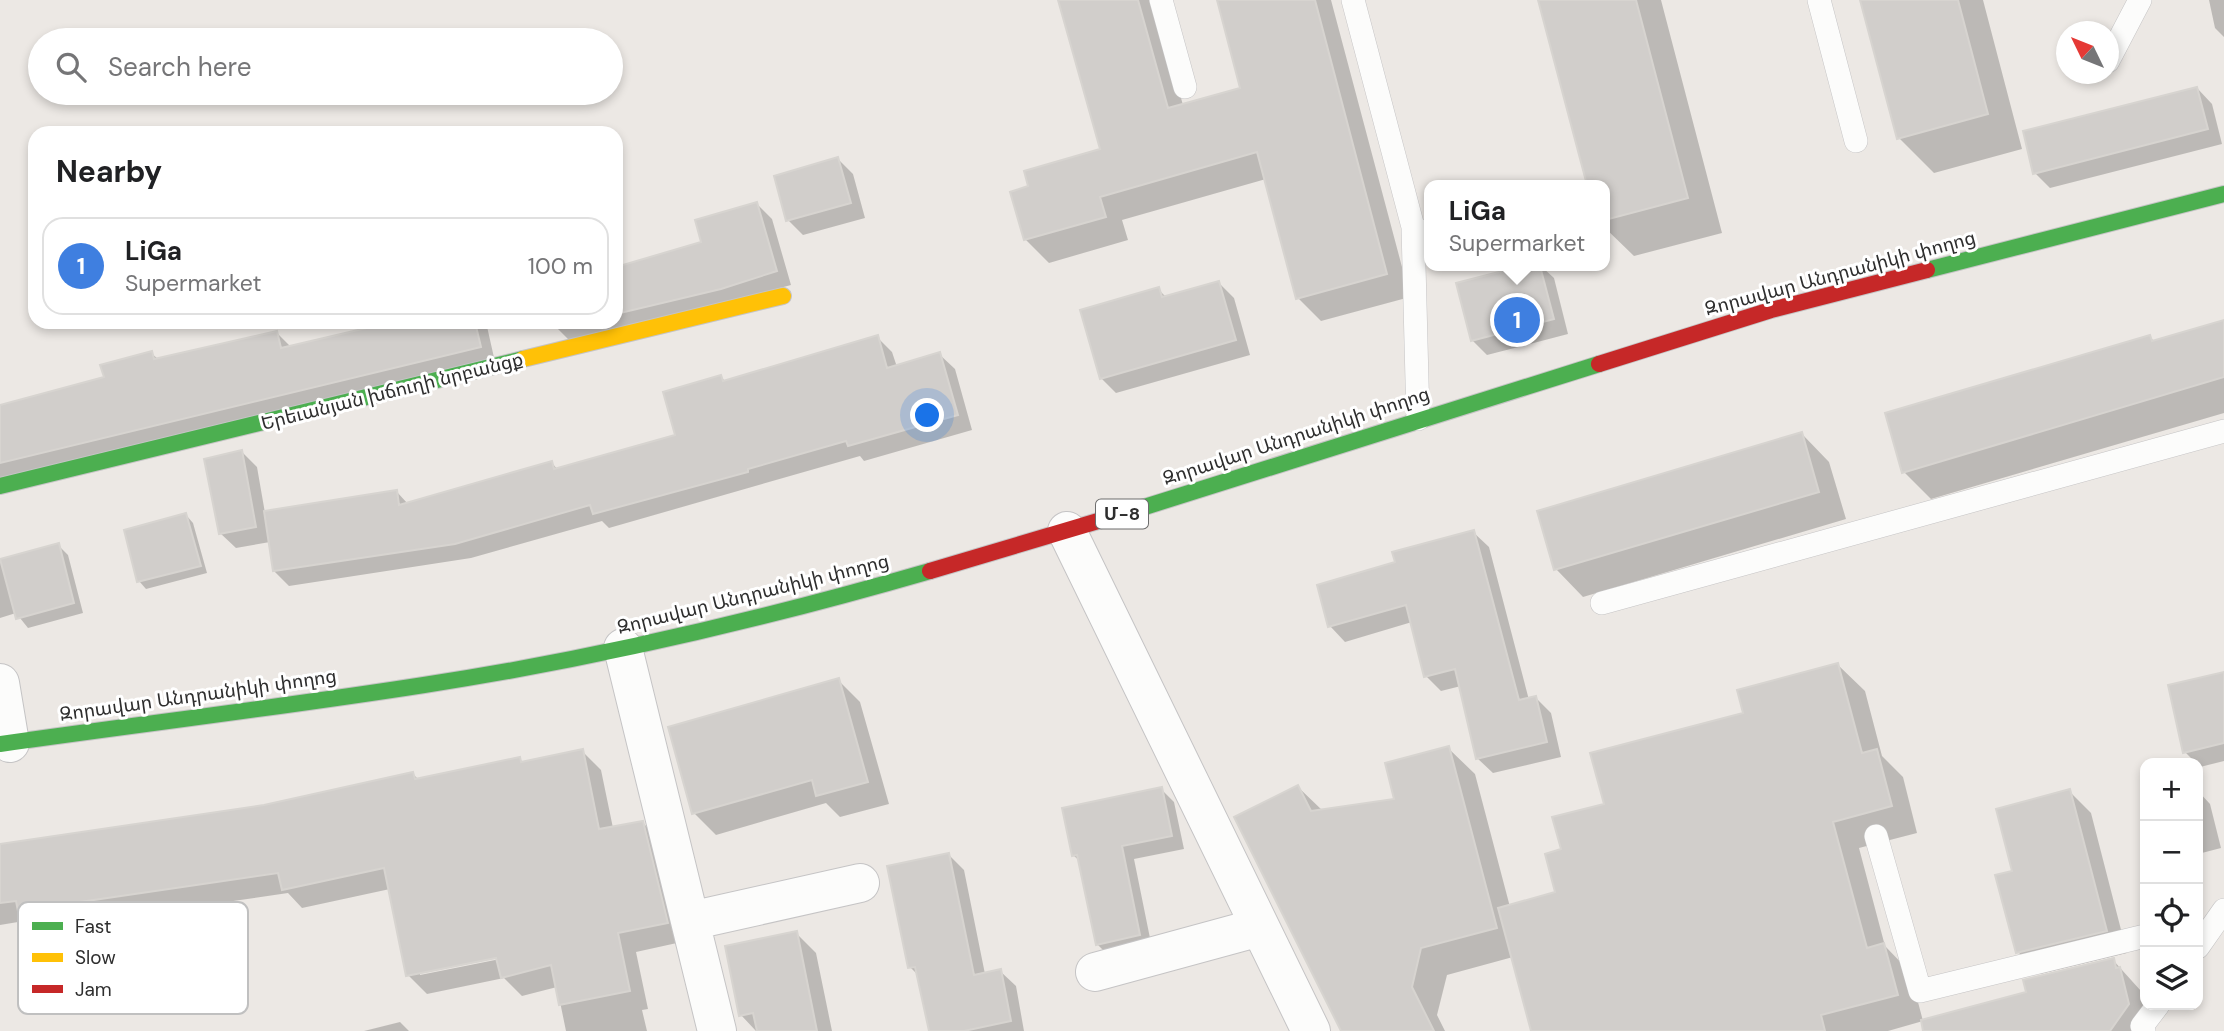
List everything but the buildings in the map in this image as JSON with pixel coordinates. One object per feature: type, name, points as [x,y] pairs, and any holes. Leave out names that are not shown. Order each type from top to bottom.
[{"type":"main road","name":"Զորավար Անդրանիկի փողոց","points":[[5,744],[426,685],[623,648],[850,594],[1067,531],[1771,310],[2224,194]]},
{"type":"main road","name":"Երեւանյան խճուղի նրբանցք","points":[[0,486],[783,296]]},
{"type":"street","points":[[1067,531],[1311,1031]]},
{"type":"street","points":[[623,648],[717,1031]]},
{"type":"street","points":[[0,683],[5,744]]},
{"type":"street","points":[[690,921],[860,883]]},
{"type":"street","points":[[1095,972],[1261,927]]},
{"type":"lane","points":[[1161,0],[1185,87]]},
{"type":"lane","points":[[1353,0],[1422,232],[1418,419]]},
{"type":"lane","points":[[1819,0],[1856,141]]},
{"type":"lane","points":[[2119,41],[2140,0]]},
{"type":"lane","points":[[1602,603],[2224,431]]},
{"type":"lane","points":[[1876,836],[1920,991],[2140,937]]},
{"type":"lane","points":[[2141,1029],[2154,1010]]},
{"type":"traffic: fast","points":[[1927,270],[2224,194]]},
{"type":"traffic: fast","points":[[0,486],[523,359]]},
{"type":"traffic: fast","points":[[1135,510],[1599,364]]},
{"type":"traffic: fast","points":[[0,744],[488,675],[679,636],[930,571]]},
{"type":"traffic: slow","points":[[523,359],[783,296]]},
{"type":"traffic: jam","points":[[1599,364],[1771,310],[1927,270]]},
{"type":"traffic: jam","points":[[930,571],[1135,510]]},
{"type":"place","name":"LiGa","points":[[1517,320]]}]
